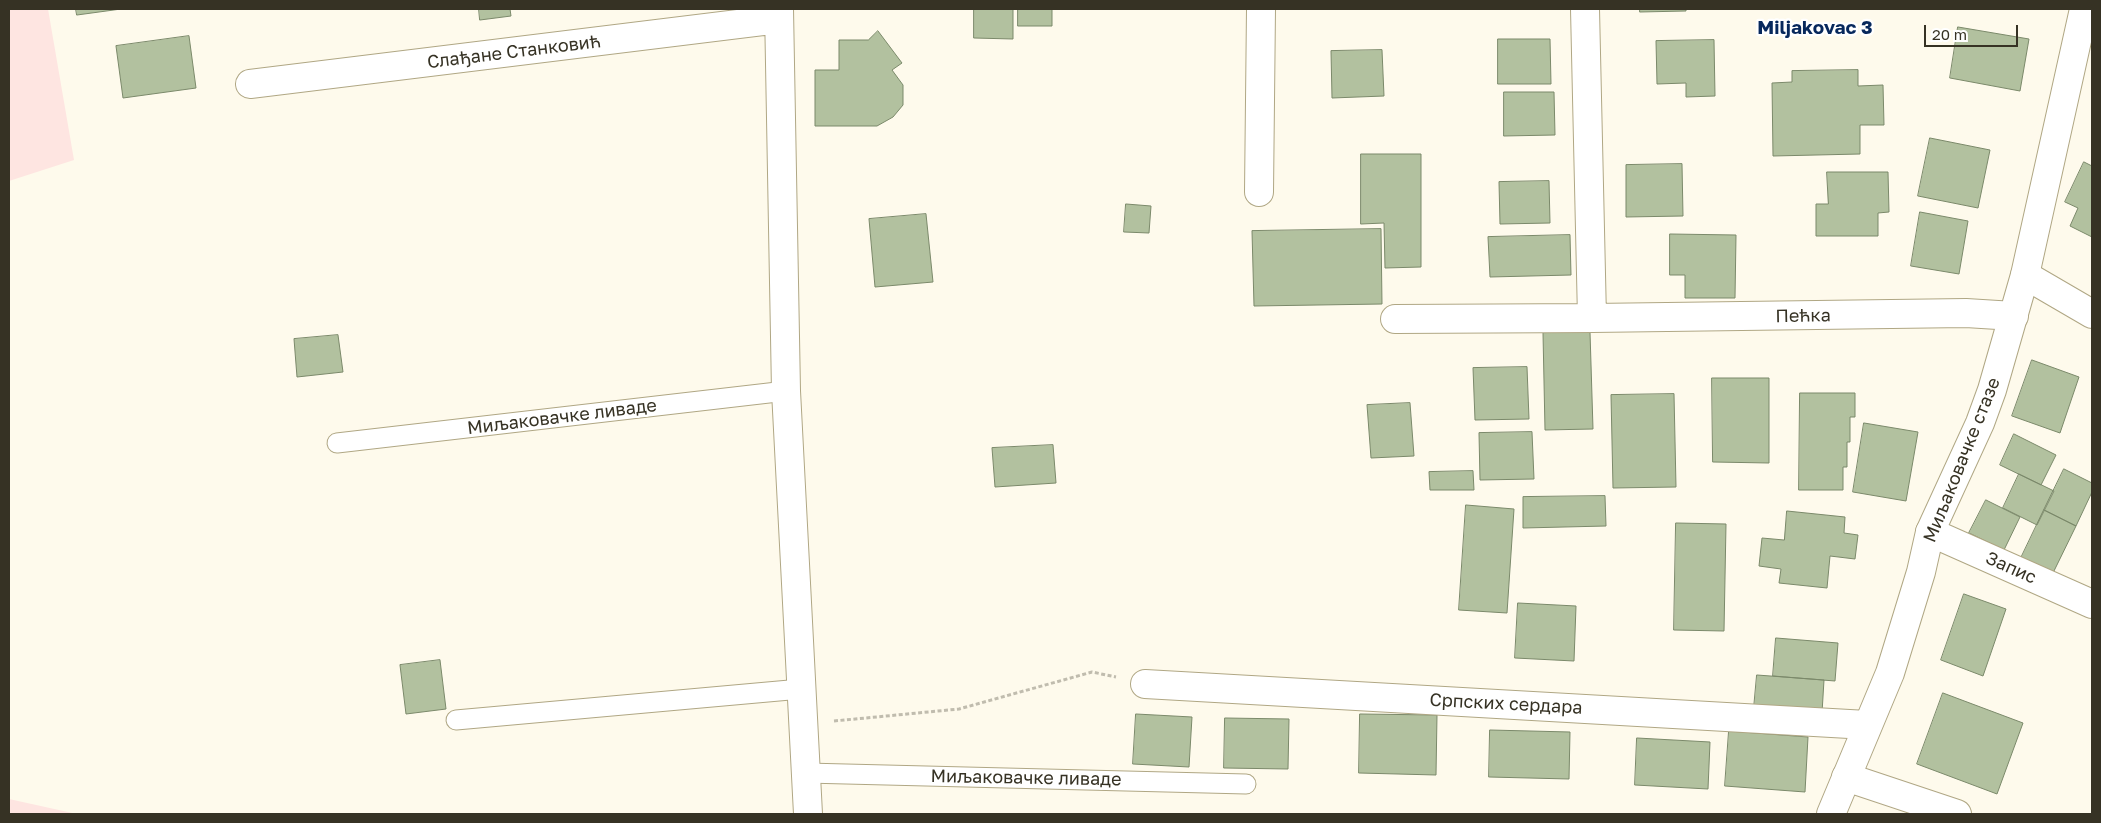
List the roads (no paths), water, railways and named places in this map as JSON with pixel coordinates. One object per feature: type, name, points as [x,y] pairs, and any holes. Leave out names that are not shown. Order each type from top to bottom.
[{"type":"street","points":[[1259,192],[1261,9]]},
{"type":"street","points":[[1585,9],[1592,318]]},
{"type":"street","name":"Миљаковачке стазе","points":[[1831,814],[1890,673],[1921,572],[1930,532],[1980,423],[1992,390],[2025,275],[2084,9]]},
{"type":"street","points":[[779,14],[786,391],[808,814]]},
{"type":"street","name":"Слађане Станковић","points":[[250,84],[779,14]]},
{"type":"street","points":[[2025,275],[2092,314]]},
{"type":"street","name":"Пећка","points":[[1395,318],[1966,314],[2014,316]]},
{"type":"street","name":"Запис","points":[[1930,532],[2092,604]]},
{"type":"street","name":"Српских сердара","points":[[1145,684],[1867,725]]},
{"type":"street","points":[[1846,777],[1957,814]]},
{"type":"lane","name":"Миљаковачке ливаде","points":[[337,443],[786,391]]},
{"type":"lane","points":[[456,720],[801,690]]},
{"type":"lane","name":"Миљаковачке ливаде","points":[[806,773],[1246,784]]},
{"type":"district","name":"Miljakovac 3","points":[[1815,28]]}]
